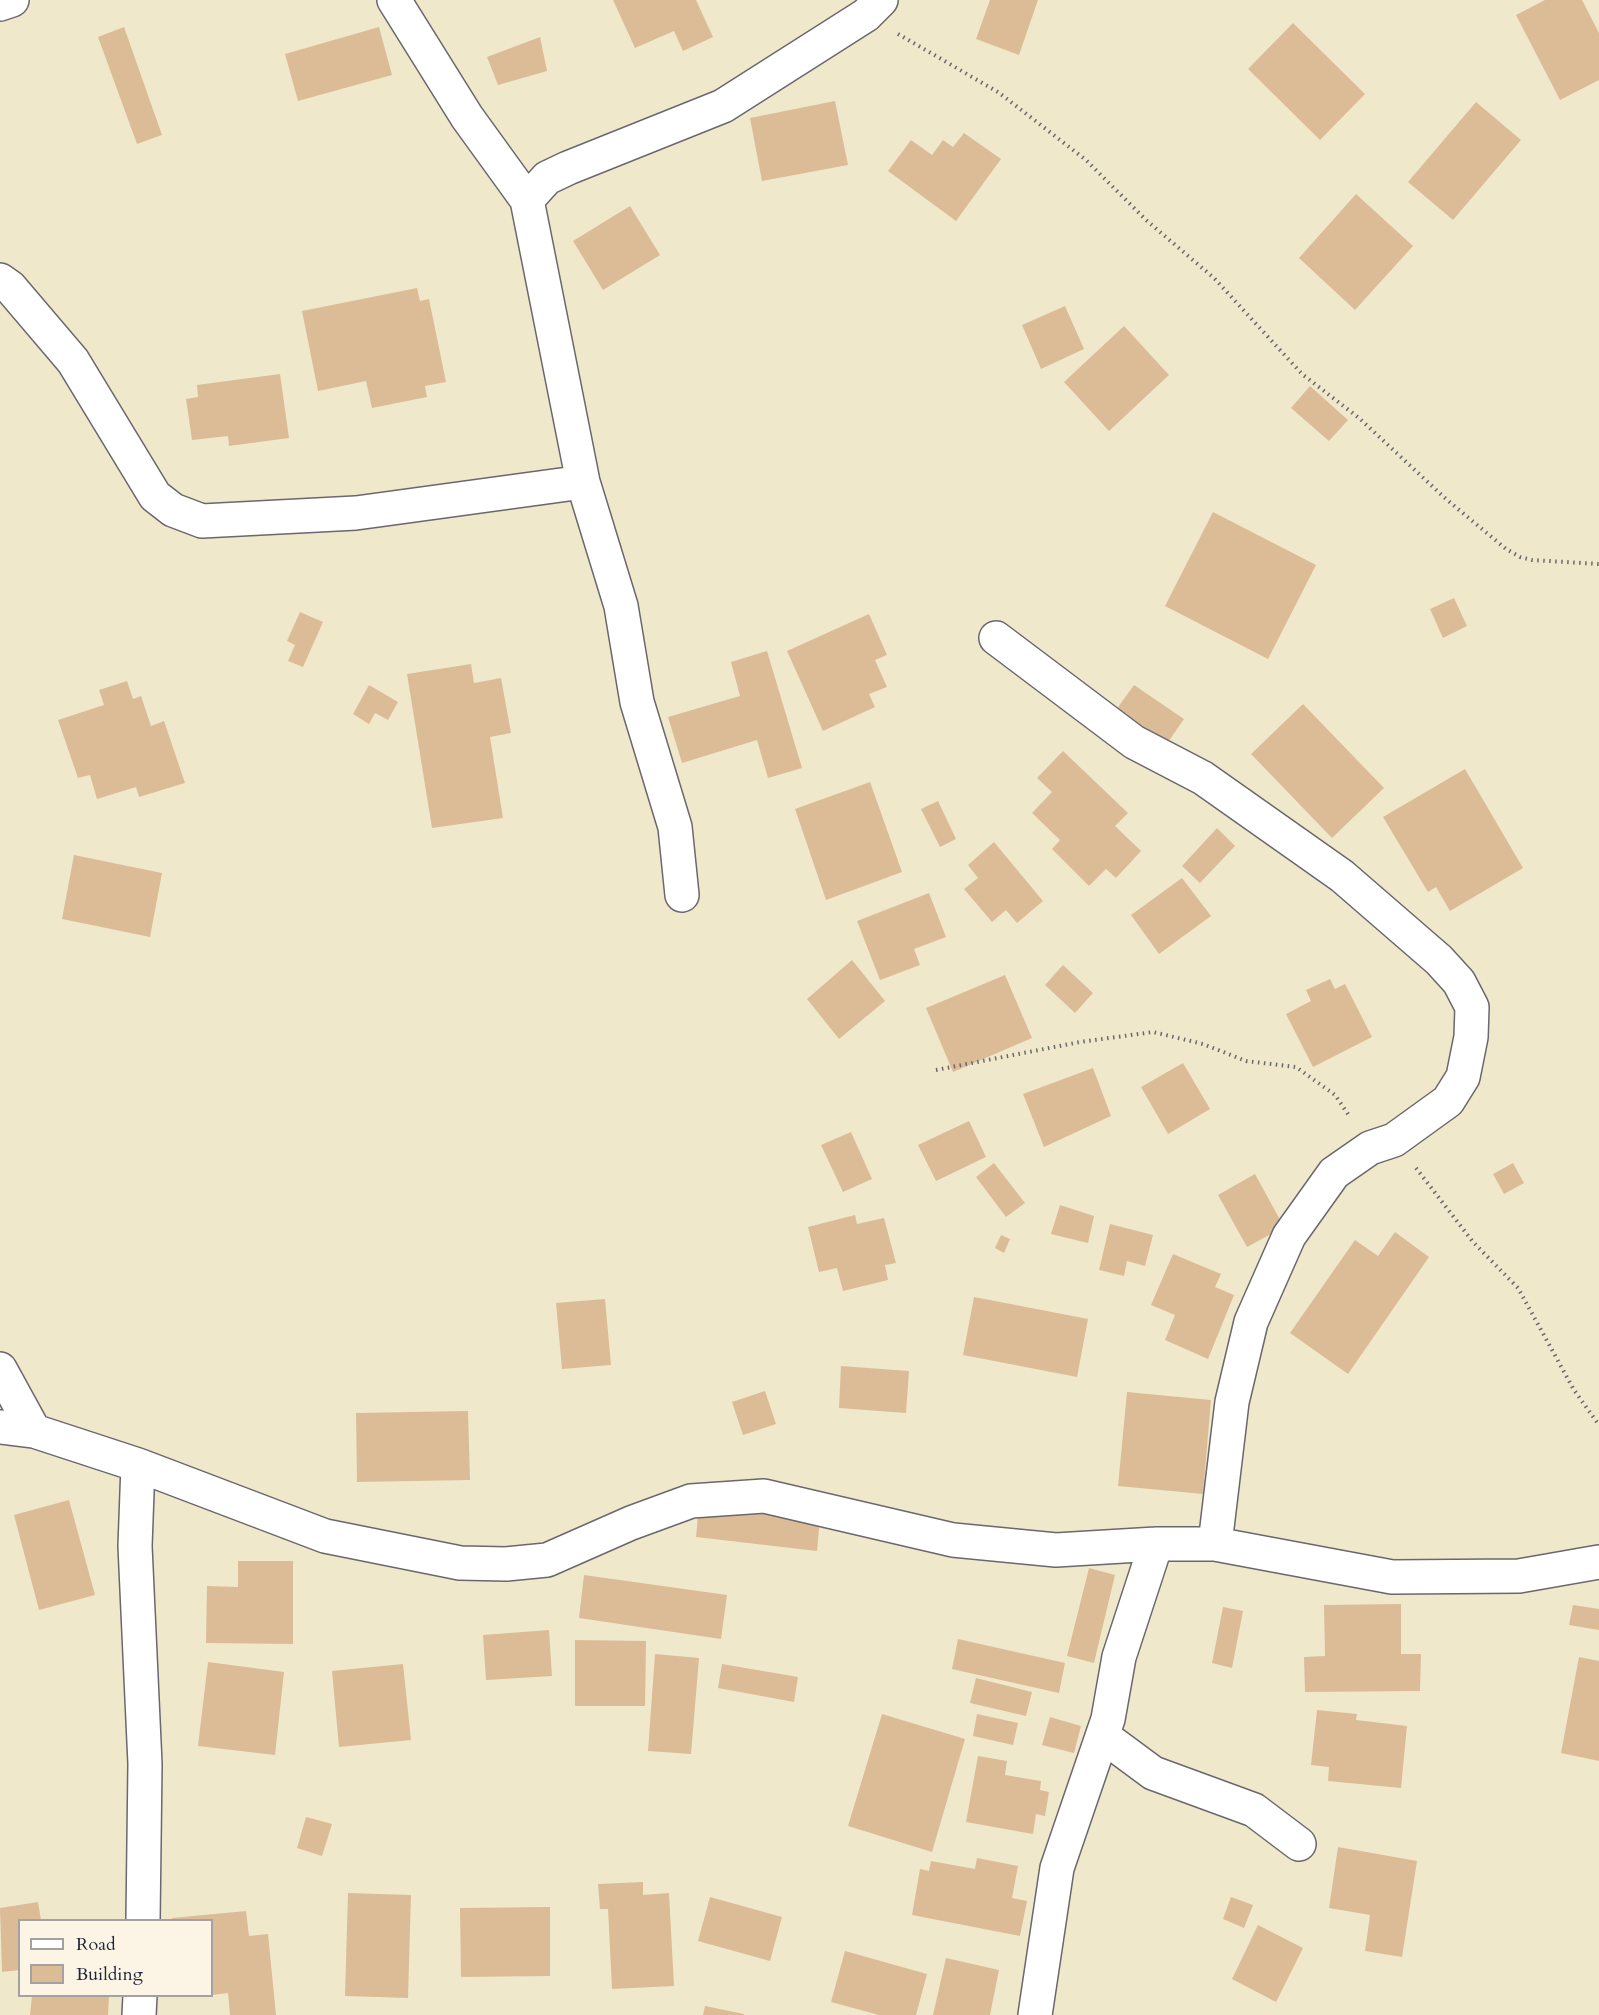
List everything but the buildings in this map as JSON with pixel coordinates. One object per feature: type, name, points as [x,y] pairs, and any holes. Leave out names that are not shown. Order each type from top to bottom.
[{"type":"street","points":[[0,4],[12,0]]},
{"type":"street","points":[[394,0],[467,117],[527,200],[583,482],[621,606],[637,702],[675,827],[682,895]]},
{"type":"street","points":[[527,200],[547,178],[723,106],[874,8]]},
{"type":"street","points":[[0,280],[10,287],[73,361],[155,496],[173,510],[202,520],[356,513],[583,482]]},
{"type":"street","points":[[996,638],[1134,742],[1203,778],[1342,876],[1439,960],[1459,982],[1472,1007],[1471,1037],[1463,1077],[1448,1101],[1334,1173],[1289,1236],[1251,1322],[1232,1402],[1227,1463],[1215,1544]]},
{"type":"street","points":[[0,1369],[34,1431]]},
{"type":"street","points":[[0,1427],[34,1431],[138,1466],[326,1536],[460,1563],[506,1564],[547,1560],[631,1523],[691,1501],[764,1496],[952,1540],[1056,1550],[1156,1544],[1215,1544],[1392,1577],[1519,1576],[1599,1562]]},
{"type":"street","points":[[138,1466],[135,1546],[145,1764],[143,1919]]},
{"type":"street","points":[[1035,2015],[1057,1868],[1108,1719],[1119,1657],[1156,1544]]},
{"type":"street","points":[[1102,1736],[1153,1773],[1254,1810],[1299,1844]]},
{"type":"street","points":[[139,2015],[140,1997]]},
{"type":"path","points":[[874,8],[998,92],[1086,160],[1146,220],[1214,278],[1302,374],[1359,418],[1446,499],[1506,549],[1520,557],[1532,560],[1599,564]]},
{"type":"path","points":[[936,1071],[1080,1042],[1153,1032],[1203,1044],[1246,1061],[1296,1067],[1335,1095],[1518,1288],[1574,1390],[1599,1425]]}]
